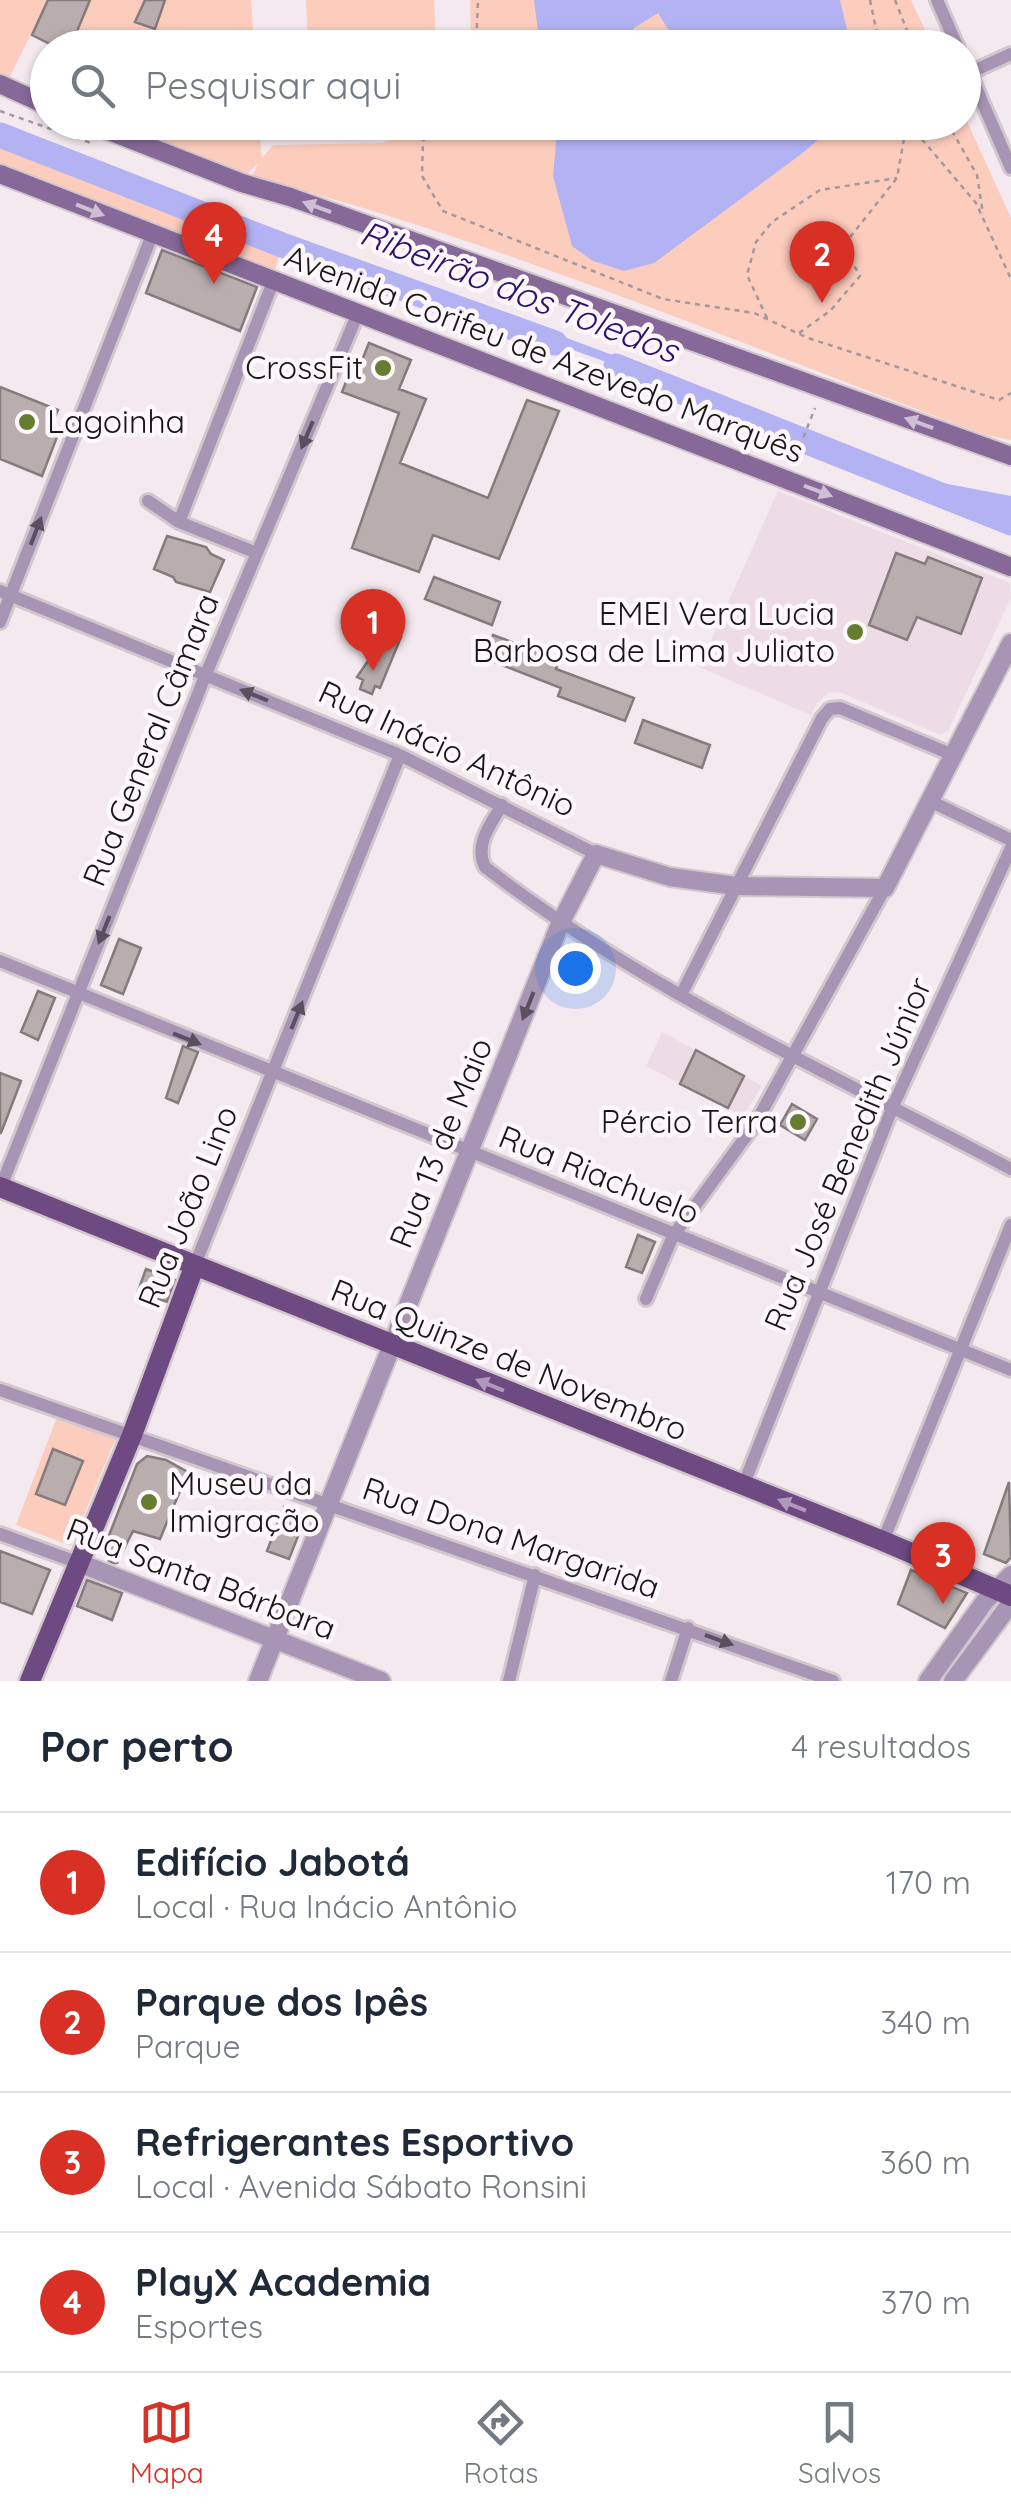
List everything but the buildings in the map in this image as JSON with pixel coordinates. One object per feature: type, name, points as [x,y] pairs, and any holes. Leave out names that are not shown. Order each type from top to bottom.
[{"type":"main road","points":[[0,84],[30,98]]},
{"type":"main road","name":"Avenida Corifeu de Azevedo Marquês","points":[[132,140],[242,183],[1011,456]]},
{"type":"main road","name":"Avenida Corifeu de Azevedo Marquês","points":[[0,174],[1011,567]]},
{"type":"main road","name":"Rua Quinze de Novembro","points":[[0,1188],[1008,1590]]},
{"type":"main road","name":"Rua João Lino","points":[[30,1681],[132,1435],[194,1267]]},
{"type":"street","points":[[937,0],[950,30]]},
{"type":"street","points":[[981,63],[1011,54]]},
{"type":"street","points":[[981,101],[1011,168]]},
{"type":"street","points":[[0,622],[5,593],[152,235]]},
{"type":"street","points":[[179,522],[273,282]]},
{"type":"street","name":"Rua General Câmara","points":[[0,1188],[206,674],[358,313]]},
{"type":"street","points":[[148,500],[179,522],[257,553]]},
{"type":"street","name":"Rua Inácio Antônio","points":[[5,593],[400,755],[596,854],[670,877],[736,886],[885,888]]},
{"type":"street","points":[[646,1298],[674,1236],[755,1124],[794,1056],[1011,643]]},
{"type":"street","points":[[682,995],[830,709],[840,708],[953,756]]},
{"type":"street","name":"Rua João Lino","points":[[194,1267],[400,755]]},
{"type":"street","points":[[930,801],[1011,840]]},
{"type":"street","points":[[502,804],[480,849],[485,867],[560,924],[794,1056],[1011,1169]]},
{"type":"street","name":"Rua José Benedith Júnior","points":[[744,1486],[894,1106],[1011,848]]},
{"type":"street","name":"Rua 13 de Maio","points":[[258,1681],[560,924],[596,854]]},
{"type":"street","name":"Rua Riachuelo","points":[[0,961],[1011,1370]]},
{"type":"street","points":[[882,1541],[1011,1225]]},
{"type":"street","name":"Rua Dona Margarida","points":[[0,1390],[834,1681]]},
{"type":"street","name":"Rua Santa Bárbara","points":[[0,1534],[381,1681]]},
{"type":"street","points":[[510,1681],[535,1575]]},
{"type":"street","points":[[928,1681],[1008,1590]]},
{"type":"street","points":[[954,1681],[1008,1590]]},
{"type":"street","points":[[671,1681],[688,1628]]},
{"type":"path","points":[[477,30],[478,0]]},
{"type":"path","points":[[870,0],[876,30]]},
{"type":"path","points":[[896,0],[907,30]]},
{"type":"path","points":[[425,140],[422,176],[443,211],[663,299],[754,312],[798,334],[999,400],[1011,393]]},
{"type":"path","points":[[798,334],[830,311],[860,276],[843,246],[898,178],[905,140]]},
{"type":"path","points":[[923,140],[976,202],[1011,278]]},
{"type":"path","points":[[957,140],[977,175],[984,220]]},
{"type":"path","points":[[767,319],[747,274],[756,242],[772,222],[820,190],[898,178]]},
{"type":"path","points":[[796,456],[815,408]]},
{"type":"shaded area","points":[[0,0],[48,0],[7,82],[0,79]]},
{"type":"shaded area","points":[[90,0],[145,0],[135,22],[154,29],[165,0],[251,0],[253,30],[78,30]]},
{"type":"shaded area","points":[[306,0],[434,0],[435,30],[307,30]]},
{"type":"shaded area","points":[[470,0],[911,0],[925,30],[471,30]]},
{"type":"shaded area","points":[[0,135],[282,245],[275,270],[0,165]]},
{"type":"shaded area","points":[[146,140],[260,140],[262,158],[273,145],[975,140],[1011,218],[1011,440],[986,435],[530,263],[252,177],[258,163],[242,179]]},
{"type":"shaded area","name":"EMEI Vera Lucia Barbosa de Lima Juliato","points":[[778,491],[1010,583],[1011,598],[948,731],[940,735],[839,692],[828,693],[811,715],[699,667]]},
{"type":"shaded area","points":[[662,1032],[762,1086],[743,1116],[646,1066]]},
{"type":"shaded area","points":[[57,1417],[115,1440],[71,1546],[16,1525]]},
{"type":"water","points":[[534,0],[840,0],[847,30],[668,30],[658,13],[633,30],[538,30]]},
{"type":"water","points":[[556,140],[818,140],[654,263],[624,271],[593,261],[572,246],[553,176]]},
{"type":"water","points":[[305,250],[430,291],[438,290],[698,387],[932,481],[1011,496],[1011,528],[1002,519],[645,376]]},
{"type":"waterway","name":"Ribeirão dos Toledos","points":[[0,135],[282,245],[555,343]]},
{"type":"waterway","name":"Ribeirão dos Toledos","points":[[616,366],[1011,523]]},
{"type":"place","name":"PlayX Academia","points":[[214,284]]},
{"type":"place","name":"Parque dos Ipês","points":[[822,303]]},
{"type":"place","name":"CrossFit","points":[[383,368]]},
{"type":"place","name":"Lagoinha","points":[[27,422]]},
{"type":"place","name":"EMEI Vera Lucia Barbosa de Lima Juliato","points":[[855,632]]},
{"type":"place","name":"Edifício Jabotá","points":[[373,671]]},
{"type":"place","name":"Pércio Terra","points":[[798,1122]]},
{"type":"place","name":"Museu da Imigração","points":[[149,1502]]},
{"type":"place","name":"Refrigerantes Esportivo","points":[[943,1604]]}]
